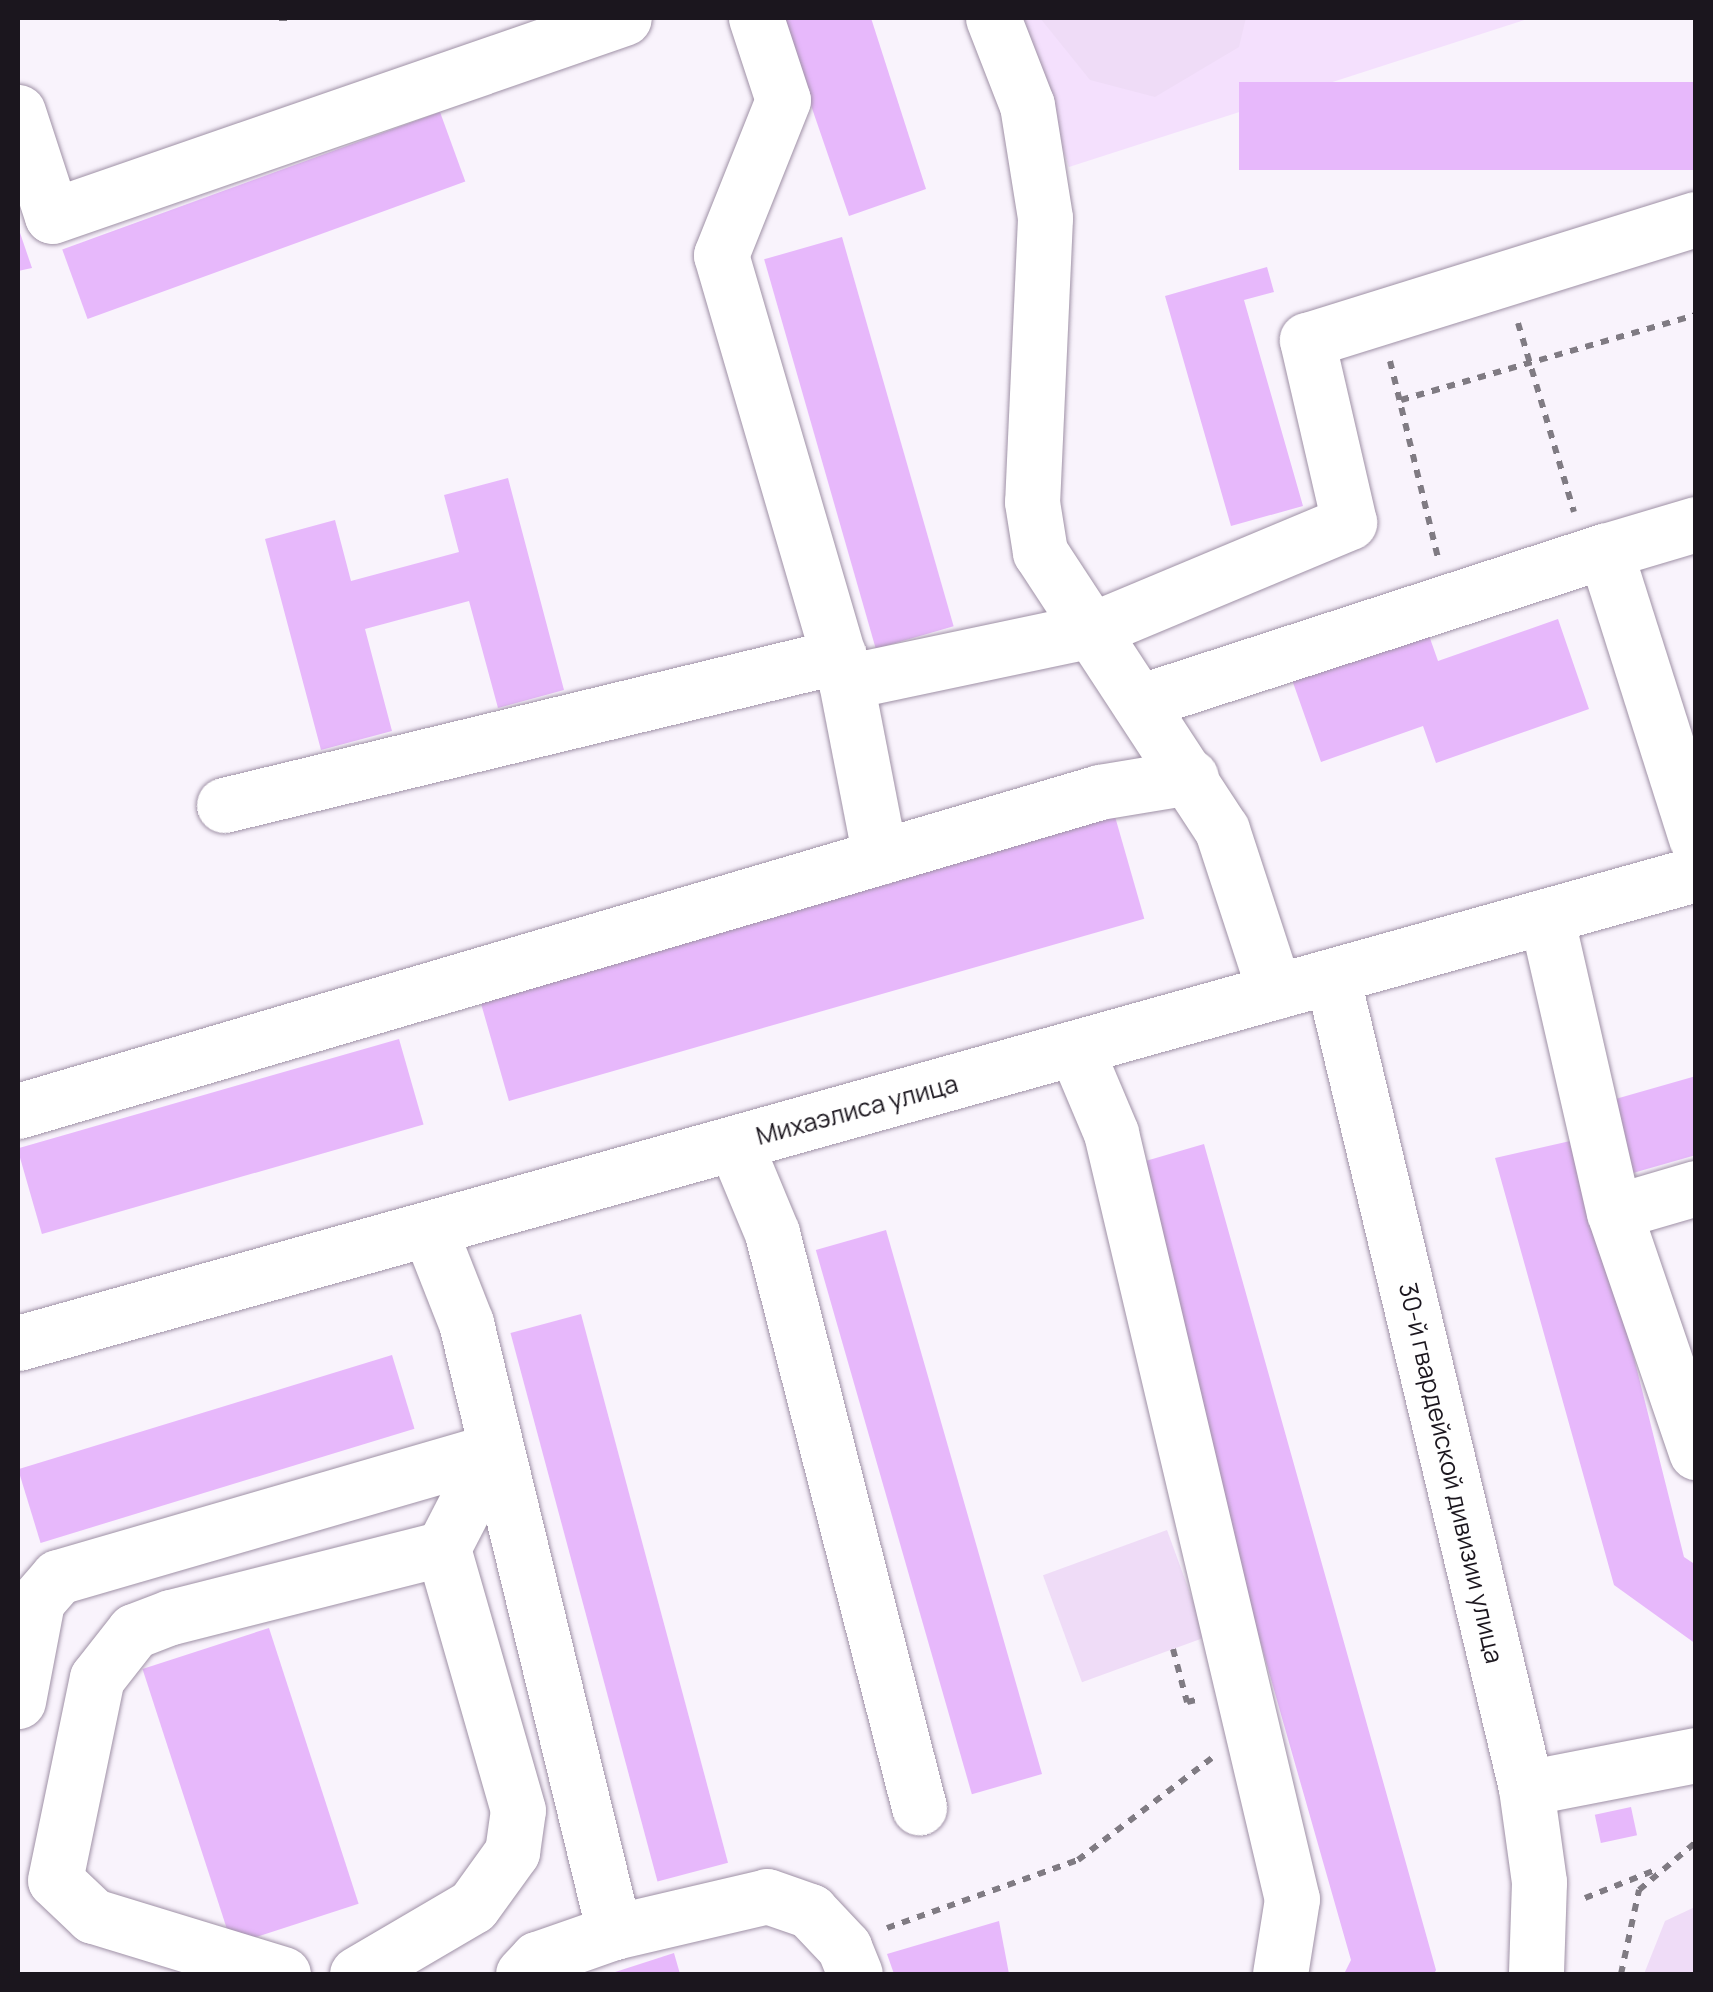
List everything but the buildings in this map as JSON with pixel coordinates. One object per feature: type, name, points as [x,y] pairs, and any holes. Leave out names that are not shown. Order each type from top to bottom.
[{"type":"street","points":[[18,112],[52,216],[624,18]]},
{"type":"street","points":[[756,18],[783,100],[720,254],[842,669],[880,857]]},
{"type":"street","points":[[994,18],[1027,106],[1045,218],[1032,502],[1040,552],[1222,830],[1275,992]]},
{"type":"street","points":[[224,805],[842,669],[1089,631],[1349,522],[1307,340],[1376,312],[1696,219]]},
{"type":"street","points":[[1138,702],[1696,524]]},
{"type":"street","points":[[1596,554],[1696,838]]},
{"type":"street","points":[[18,1112],[1100,792],[1190,776]]},
{"type":"street","name":"Михаэлиса улица","points":[[18,1343],[1696,874]]},
{"type":"street","points":[[1546,916],[1614,1212],[1696,1452]]},
{"type":"street","name":"30-й гвардейской дивизии улица","points":[[1332,976],[1526,1788],[1539,1882],[1536,1974]]},
{"type":"street","points":[[1076,1050],[1110,1133],[1292,1899],[1280,1974]]},
{"type":"street","points":[[735,1144],[772,1233],[919,1807]]},
{"type":"street","points":[[1614,1212],[1696,1188]]},
{"type":"street","points":[[429,1229],[466,1323],[493,1451],[614,1932]]},
{"type":"street","points":[[357,1974],[472,1906],[512,1852],[518,1810],[443,1548],[493,1451]]},
{"type":"street","points":[[18,1702],[37,1601],[58,1577],[493,1451]]},
{"type":"street","points":[[283,1974],[93,1916],[54,1880],[97,1678],[134,1631],[443,1548]]},
{"type":"street","points":[[1526,1788],[1696,1754]]},
{"type":"street","points":[[523,1974],[537,1960],[614,1932],[767,1896],[810,1911],[850,1961]]},
{"type":"path","points":[[279,18],[293,18]]},
{"type":"path","points":[[1502,275],[1596,554]]},
{"type":"path","points":[[1376,312],[1401,400],[1448,602]]},
{"type":"path","points":[[1401,400],[1696,315]]},
{"type":"path","points":[[850,1961],[953,1897],[1078,1860],[1251,1723]]},
{"type":"path","points":[[1621,1974],[1639,1890],[1696,1842]]},
{"type":"shaded area","points":[[1018,18],[1531,18],[1069,167]]},
{"type":"shaded area","points":[[1040,18],[1246,18],[1239,47],[1155,97],[1090,80]]},
{"type":"shaded area","points":[[1167,1530],[1206,1637],[1082,1682],[1043,1575]]},
{"type":"shaded area","points":[[1695,1907],[1695,1974],[1644,1974],[1665,1921]]}]
